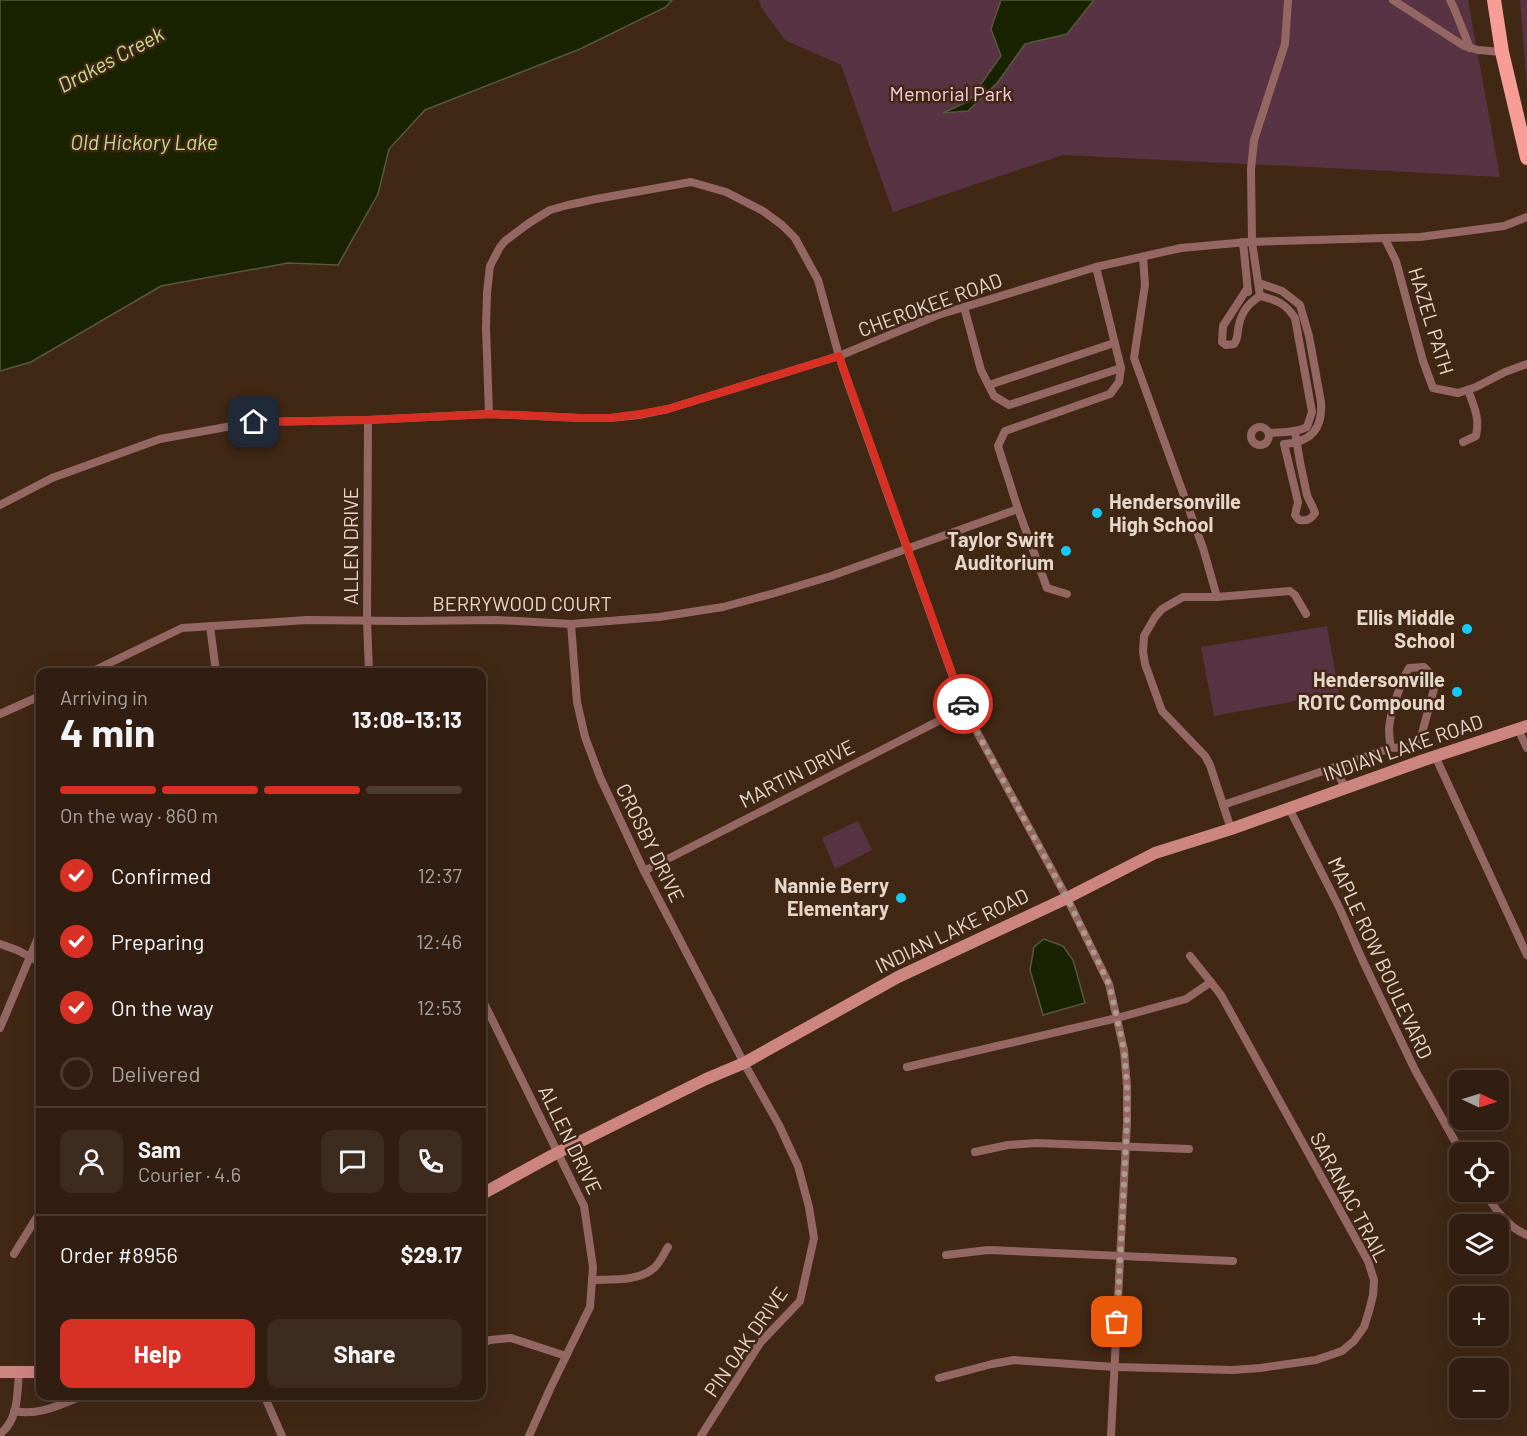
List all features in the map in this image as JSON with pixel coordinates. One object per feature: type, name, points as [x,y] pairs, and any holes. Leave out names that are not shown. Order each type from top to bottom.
[{"type":"main road","points":[[1494,0],[1502,52],[1527,158]]},
{"type":"street","points":[[1250,302],[1246,289],[1247,242],[1254,140],[1285,44],[1288,0]]},
{"type":"street","points":[[1393,0],[1464,46],[1502,52]]},
{"type":"street","points":[[1450,0],[1470,48]]},
{"type":"street","points":[[489,414],[486,327],[490,266],[505,242],[550,210],[586,201],[691,182],[726,192],[763,211],[795,238],[818,280],[849,386],[964,708],[1067,898],[1109,984],[1124,1050],[1127,1086],[1111,1436]]},
{"type":"street","name":"CHEROKEE ROAD","points":[[0,505],[52,478],[160,439],[254,422],[368,420],[489,414],[610,418],[640,414],[668,409],[839,356],[938,315],[964,307],[1096,267],[1181,248],[1247,242],[1420,237],[1504,226],[1527,217]]},
{"type":"street","name":"HAZEL PATH","points":[[1385,239],[1396,261],[1423,361],[1433,388],[1458,393],[1527,364]]},
{"type":"street","points":[[1247,242],[1259,283],[1260,296]]},
{"type":"street","points":[[1143,257],[1145,285],[1134,358],[1203,548],[1217,597]]},
{"type":"street","points":[[1067,594],[1047,588],[998,446],[1005,431],[1110,394],[1119,382],[1121,368],[1096,267]]},
{"type":"street","points":[[1246,289],[1223,326],[1222,342],[1226,345],[1234,344],[1238,339],[1240,317],[1244,309],[1260,296],[1273,299],[1287,307],[1295,318],[1300,344],[1313,386],[1322,410],[1318,427],[1308,437],[1297,443],[1284,444],[1268,438],[1307,427],[1312,412],[1313,386],[1310,341],[1300,305],[1282,291],[1259,283]]},
{"type":"street","points":[[964,307],[981,369],[994,396],[1009,405],[1121,368]]},
{"type":"street","points":[[1292,314],[1301,308]]},
{"type":"street","points":[[1300,344],[1310,341]]},
{"type":"street","points":[[989,385],[1114,343]]},
{"type":"street","points":[[1463,442],[1476,436],[1478,427],[1478,416],[1468,390]]},
{"type":"street","name":"ALLEN DRIVE","points":[[368,420],[369,668]]},
{"type":"street","points":[[1283,432],[1298,502],[1295,515],[1299,520],[1306,521],[1311,519],[1315,513],[1307,492],[1295,432]]},
{"type":"street","name":"BERRYWOOD COURT","points":[[99,668],[182,628],[307,620],[497,620],[571,624],[659,617],[723,607],[831,576],[1018,509]]},
{"type":"street","points":[[1231,829],[1205,756],[1162,711],[1145,664],[1144,636],[1162,609],[1183,597],[1217,597],[1290,591],[1295,595],[1306,614]]},
{"type":"street","name":"CROSBY DRIVE","points":[[571,624],[576,702],[585,737],[600,777],[645,871],[744,1063]]},
{"type":"street","points":[[210,626],[215,668]]},
{"type":"street","points":[[1223,805],[1391,748],[1411,747],[1421,737],[1435,685],[1432,675],[1424,667],[1409,668],[1403,678],[1390,722],[1391,748]]},
{"type":"street","points":[[0,714],[36,698]]},
{"type":"street","name":"MARTIN DRIVE","points":[[645,871],[964,708]]},
{"type":"street","points":[[1523,727],[1527,748]]},
{"type":"street","name":"INDIAN LAKE ROAD","points":[[486,1192],[705,1079],[744,1063],[898,977],[1155,854],[1523,727]]},
{"type":"street","points":[[1436,756],[1527,955]]},
{"type":"street","points":[[1335,767],[1345,788]]},
{"type":"street","name":"MAPLE ROW BOULEVARD","points":[[1289,808],[1339,907],[1415,1070],[1455,1142]]},
{"type":"street","points":[[0,1028],[36,943]]},
{"type":"street","points":[[0,944],[36,960]]},
{"type":"street","name":"SARANAC TRAIL","points":[[939,1378],[1014,1360],[1115,1367],[1260,1368],[1316,1360],[1342,1352],[1364,1327],[1370,1311],[1374,1280],[1368,1261],[1221,995],[1190,956]]},
{"type":"street","points":[[907,1067],[1117,1018],[1186,999],[1210,982]]},
{"type":"street","name":"ALLEN DRIVE","points":[[486,1007],[584,1206],[593,1268],[590,1306],[529,1436]]},
{"type":"street","name":"PIN OAK DRIVE","points":[[700,1436],[760,1343],[800,1301],[814,1238],[809,1207],[798,1166],[779,1125],[744,1063]]},
{"type":"street","points":[[975,1152],[1008,1145],[1036,1143],[1189,1149]]},
{"type":"street","points":[[1491,1202],[1506,1222],[1527,1235]]},
{"type":"street","points":[[14,1254],[36,1218]]},
{"type":"street","points":[[592,1280],[644,1274],[655,1267],[668,1247]]},
{"type":"street","points":[[946,1254],[988,1251],[1233,1261]]},
{"type":"street","points":[[486,1342],[511,1338],[566,1356]]},
{"type":"street","points":[[0,1372],[36,1372]]},
{"type":"street","points":[[0,1434],[9,1425],[16,1405],[19,1372]]},
{"type":"street","points":[[14,1411],[26,1413],[46,1411],[72,1400]]},
{"type":"street","points":[[266,1400],[282,1436]]},
{"type":"green space","name":"Memorial Park","points":[[759,0],[1468,0],[1500,177],[1063,155],[893,212],[841,65],[785,40],[761,7]]},
{"type":"green space","points":[[1520,0],[1527,0],[1527,87]]},
{"type":"green space","points":[[1327,626],[1339,693],[1214,716],[1201,647]]},
{"type":"green space","points":[[858,821],[872,850],[835,869],[822,838]]},
{"type":"water","name":"Old Hickory Lake","points":[[0,0],[672,0],[666,7],[580,49],[425,110],[389,149],[378,194],[338,265],[288,263],[161,286],[31,362],[0,371]]},
{"type":"water","points":[[1001,0],[1094,0],[1067,34],[1025,44],[998,82],[968,111],[943,113],[969,101],[1001,56],[991,29]]},
{"type":"water","points":[[1044,939],[1063,946],[1073,960],[1085,1003],[1043,1015],[1030,970],[1034,947]]},
{"type":"way so far","points":[[963,704],[1067,898],[1109,984],[1124,1050],[1127,1086],[1117,1322]]},
{"type":"place","name":"Hendersonville High School","points":[[1097,513]]},
{"type":"place","name":"Taylor Swift Auditorium","points":[[1066,551]]},
{"type":"place","name":"Ellis Middle School","points":[[1467,629]]},
{"type":"place","name":"Hendersonville ROTC Compound","points":[[1457,692]]},
{"type":"place","name":"Nannie Berry Elementary","points":[[901,898]]},
{"type":"route","points":[[254,422],[368,420],[489,414],[610,418],[668,409],[839,356],[963,704]]},
{"type":"water label","name":"Drakes Creek","points":[[111,60]]}]
